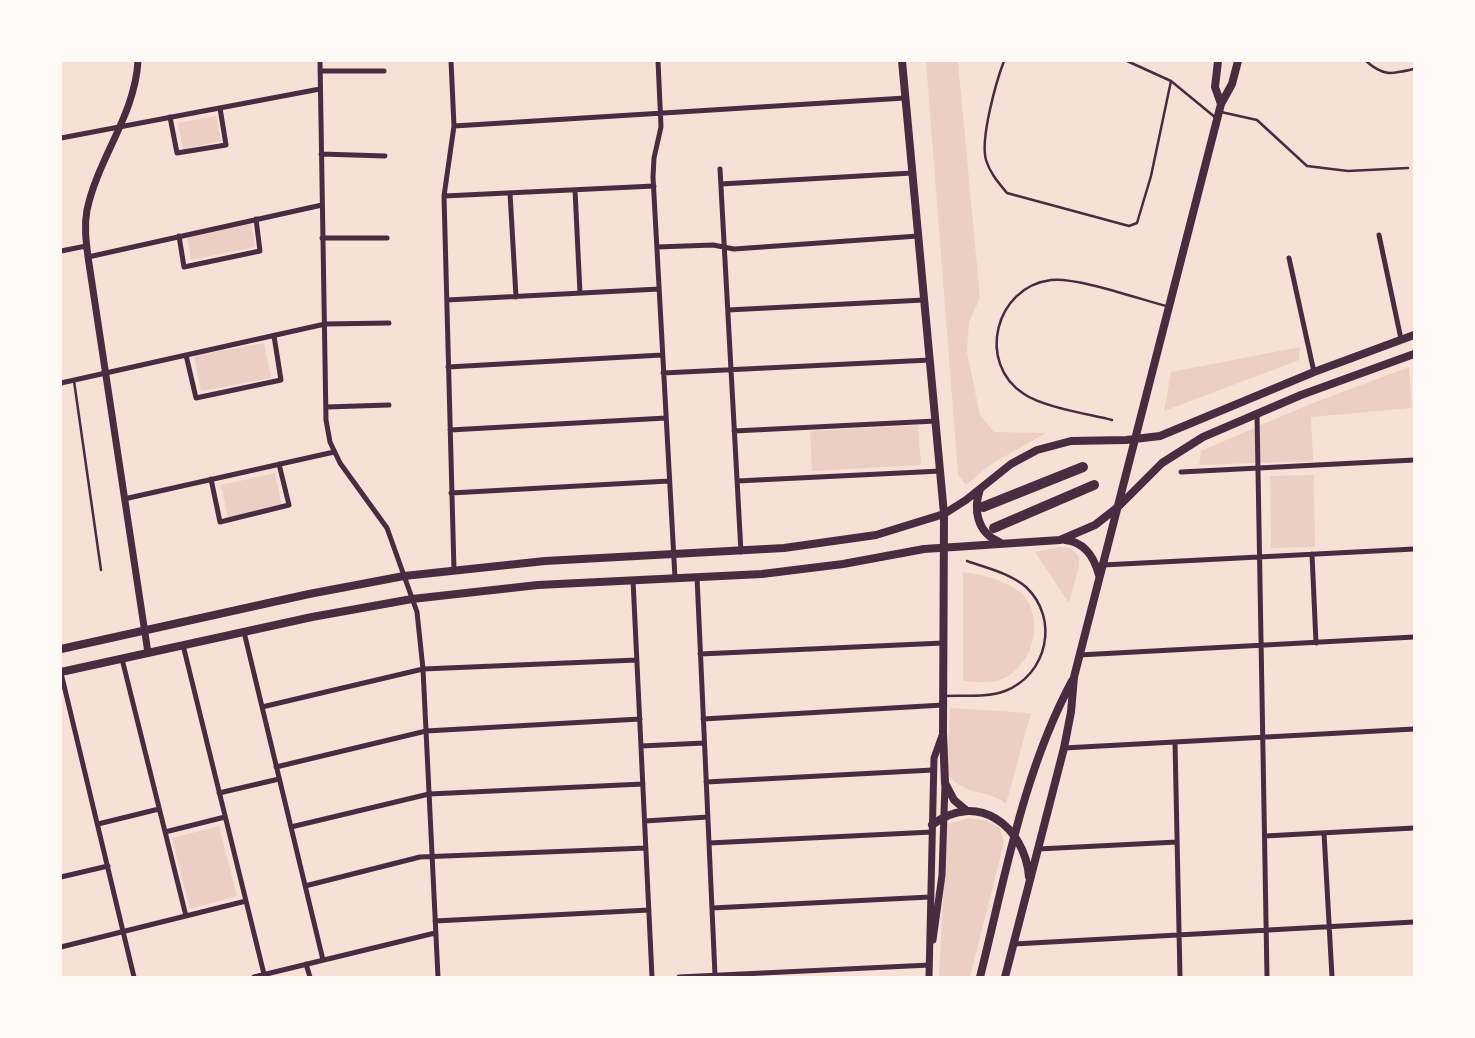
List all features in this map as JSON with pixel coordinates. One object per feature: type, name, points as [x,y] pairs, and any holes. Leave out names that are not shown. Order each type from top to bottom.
[{"type":"highway","points":[[982,507],[1084,467]]},
{"type":"highway","points":[[994,528],[1094,485]]},
{"type":"main road","points":[[902,61],[944,514],[943,733],[945,783],[954,800],[967,811]]},
{"type":"main road","points":[[1218,61],[1215,87],[1219,111]]},
{"type":"main road","points":[[1005,977],[1064,748],[1079,655],[1219,111],[1232,84],[1238,61]]},
{"type":"main road","points":[[61,650],[301,596],[404,576],[554,561],[741,552],[808,546],[876,535],[944,514],[1011,464],[1050,445],[1078,440],[1155,437],[1173,432],[1314,372],[1414,335]]},
{"type":"main road","points":[[61,672],[244,632],[412,599],[538,585],[803,570],[944,547],[1002,543],[1027,544],[1060,540],[1089,529],[1118,507],[1151,473],[1173,455],[1203,437],[1257,414],[1414,354]]},
{"type":"main road","points":[[980,489],[976,506],[980,524],[986,534],[1002,543]]},
{"type":"main road","points":[[1060,540],[1074,542],[1086,549],[1094,560],[1099,578]]},
{"type":"main road","points":[[980,977],[1016,836],[1049,728],[1074,677]]},
{"type":"main road","points":[[932,828],[944,817],[967,811],[991,816],[1006,824],[1016,836],[1027,864],[1029,884]]},
{"type":"street","points":[[138,61],[132,96],[90,199],[85,226],[86,246],[143,631],[148,653]]},
{"type":"street","points":[[320,61],[322,238],[328,432],[334,452],[387,528],[417,612],[423,669],[438,977]]},
{"type":"street","points":[[451,61],[454,126],[444,196],[454,570]]},
{"type":"street","points":[[658,61],[661,127],[654,158],[654,186],[674,578]]},
{"type":"street","points":[[320,71],[384,71]]},
{"type":"street","points":[[61,138],[320,88]]},
{"type":"street","points":[[454,126],[905,98]]},
{"type":"street","points":[[170,117],[177,153],[226,145],[220,108]]},
{"type":"street","points":[[321,154],[385,156]]},
{"type":"street","points":[[720,169],[741,552]]},
{"type":"street","points":[[721,184],[912,173]]},
{"type":"street","points":[[444,196],[654,186]]},
{"type":"street","points":[[575,190],[580,293]]},
{"type":"street","points":[[510,193],[516,297]]},
{"type":"street","points":[[88,256],[322,205]]},
{"type":"street","points":[[179,236],[184,267],[260,251],[256,219]]},
{"type":"street","points":[[1379,235],[1401,340]]},
{"type":"street","points":[[657,247],[713,245],[734,249],[918,236]]},
{"type":"street","points":[[322,238],[387,238]]},
{"type":"street","points":[[61,251],[86,246]]},
{"type":"street","points":[[1289,258],[1314,372]]},
{"type":"street","points":[[446,300],[659,290]]},
{"type":"street","points":[[728,310],[924,300]]},
{"type":"street","points":[[61,383],[325,324],[389,323]]},
{"type":"street","points":[[186,355],[196,398],[280,380],[274,336]]},
{"type":"street","points":[[448,367],[662,355]]},
{"type":"street","points":[[664,374],[930,360]]},
{"type":"street","points":[[326,407],[389,405]]},
{"type":"street","points":[[1257,414],[1267,977]]},
{"type":"street","points":[[450,430],[666,418]]},
{"type":"street","points":[[734,431],[936,421]]},
{"type":"street","points":[[124,499],[334,452]]},
{"type":"street","points":[[1181,472],[1414,460]]},
{"type":"street","points":[[212,479],[220,522],[289,505],[280,464]]},
{"type":"street","points":[[737,481],[941,471]]},
{"type":"street","points":[[451,493],[669,481]]},
{"type":"street","points":[[1103,565],[1414,549]]},
{"type":"street","points":[[1312,554],[1316,642]]},
{"type":"street","points":[[697,577],[715,975]]},
{"type":"street","points":[[633,580],[652,977]]},
{"type":"street","points":[[244,632],[323,960]]},
{"type":"street","points":[[1079,655],[1414,638]]},
{"type":"street","points":[[700,654],[943,642]]},
{"type":"street","points":[[182,645],[264,974]]},
{"type":"street","points":[[122,658],[186,916]]},
{"type":"street","points":[[262,707],[423,669],[637,660]]},
{"type":"street","points":[[61,672],[134,977]]},
{"type":"street","points":[[703,719],[943,705]]},
{"type":"street","points":[[276,767],[426,731],[640,719]]},
{"type":"street","points":[[1064,748],[1414,729]]},
{"type":"street","points":[[930,965],[933,770],[936,747],[943,733]]},
{"type":"street","points":[[1175,742],[1180,977]]},
{"type":"street","points":[[641,746],[704,743]]},
{"type":"street","points":[[706,782],[933,770]]},
{"type":"street","points":[[219,793],[279,779]]},
{"type":"street","points":[[929,977],[940,892],[945,783]]},
{"type":"street","points":[[291,827],[429,794],[643,784]]},
{"type":"street","points":[[98,824],[159,809]]},
{"type":"street","points":[[165,832],[225,817]]},
{"type":"street","points":[[645,821],[708,818]]},
{"type":"street","points":[[709,843],[932,828]]},
{"type":"street","points":[[1265,836],[1414,828]]},
{"type":"street","points":[[1324,833],[1332,977]]},
{"type":"street","points":[[1038,849],[1177,842]]},
{"type":"street","points":[[305,886],[410,859],[646,848]]},
{"type":"street","points":[[61,877],[108,866]]},
{"type":"street","points":[[712,908],[930,897]]},
{"type":"street","points":[[61,947],[246,902]]},
{"type":"street","points":[[435,921],[649,910]]},
{"type":"street","points":[[1014,944],[1414,922]]},
{"type":"street","points":[[254,977],[436,933]]},
{"type":"street","points":[[306,964],[310,977]]},
{"type":"street","points":[[679,977],[755,975],[930,965]]},
{"type":"lane","points":[[1004,61],[989,114],[986,158],[993,178],[1006,193],[1129,226],[1137,223],[1152,176],[1171,81]]},
{"type":"lane","points":[[1128,61],[1171,81],[1219,111],[1257,120],[1308,166],[1348,171],[1408,168]]},
{"type":"lane","points":[[1366,61],[1381,72],[1390,74],[1414,68]]},
{"type":"lane","points":[[1112,420],[1034,400],[1016,388],[1003,371],[996,351],[997,330],[1004,311],[1016,295],[1025,289],[1053,280],[1072,281],[1169,306]]},
{"type":"lane","points":[[74,380],[101,570]]},
{"type":"lane","points":[[943,696],[991,694],[1012,688],[1022,682],[1036,666],[1046,635],[1043,614],[1033,594],[1016,580],[967,561]]},
{"type":"shaded area","points":[[926,61],[958,61],[980,298],[969,322],[967,352],[980,415],[994,432],[1046,433],[990,465],[966,485],[958,475]]},
{"type":"shaded area","points":[[216,116],[221,141],[183,149],[178,123]]},
{"type":"shaded area","points":[[251,224],[255,247],[191,260],[187,237]]},
{"type":"shaded area","points":[[264,343],[271,378],[201,391],[194,356]]},
{"type":"shaded area","points":[[1300,347],[1299,360],[1164,411],[1171,372]]},
{"type":"shaded area","points":[[1409,367],[1412,408],[1311,417],[1313,461],[1199,465],[1201,451],[1310,404]]},
{"type":"shaded area","points":[[918,425],[921,465],[812,471],[810,431]]},
{"type":"shaded area","points":[[275,473],[282,507],[228,518],[221,485]]},
{"type":"shaded area","points":[[1314,475],[1315,547],[1271,548],[1270,476]]},
{"type":"shaded area","points":[[1060,547],[1071,548],[1079,557],[1079,567],[1069,603],[1035,552]]},
{"type":"shaded area","points":[[963,572],[990,577],[1014,588],[1025,597],[1031,609],[1034,621],[1034,635],[1030,648],[1016,670],[1000,680],[984,682],[963,681]]},
{"type":"shaded area","points":[[950,708],[1031,713],[1006,804],[991,796],[961,786],[947,773]]},
{"type":"shaded area","points":[[969,818],[987,821],[1000,828],[1004,843],[970,977],[939,977],[947,824]]},
{"type":"shaded area","points":[[219,826],[237,896],[190,909],[172,838]]}]
